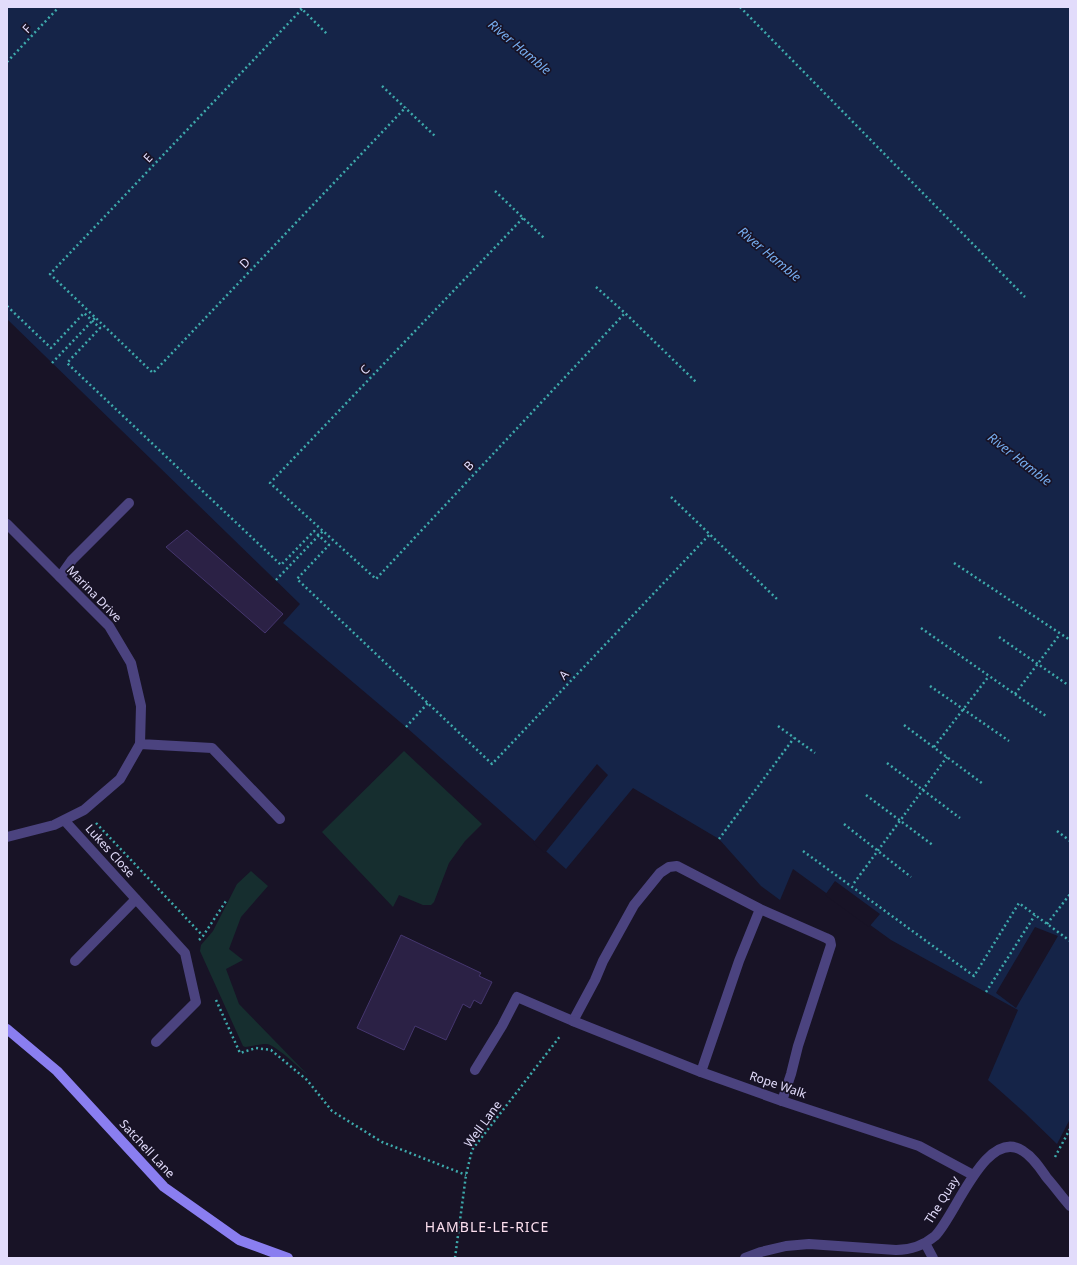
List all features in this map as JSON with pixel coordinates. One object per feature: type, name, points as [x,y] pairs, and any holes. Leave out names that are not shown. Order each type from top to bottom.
[{"type":"street","points":[[60,577],[72,560],[129,503]]},
{"type":"street","name":"Marina Drive","points":[[7,524],[109,626],[131,663],[141,706],[140,744],[120,779],[84,810],[54,825],[7,837]]},
{"type":"street","points":[[140,744],[212,748],[280,819]]},
{"type":"street","name":"Lukes Close","points":[[64,820],[185,953],[196,1002],[156,1042]]},
{"type":"street","points":[[573,1021],[595,980],[603,961],[634,905],[660,873],[669,867],[678,866],[760,909],[830,940],[831,945],[798,1046],[782,1101]]},
{"type":"street","points":[[75,961],[136,899]]},
{"type":"street","points":[[701,1072],[739,961],[760,909]]},
{"type":"street","name":"Rope Walk","points":[[476,1070],[517,997],[701,1072],[782,1101],[919,1146],[973,1175]]},
{"type":"street","name":"Satchell Lane","points":[[7,1029],[57,1071],[164,1187],[239,1240],[288,1258]]},
{"type":"street","name":"The Quay","points":[[745,1258],[761,1252],[786,1246],[809,1244],[910,1250],[925,1243],[936,1235],[947,1220],[973,1175],[993,1153],[1000,1148],[1011,1146],[1022,1149],[1031,1157],[1070,1206]]},
{"type":"street","points":[[925,1243],[933,1258]]},
{"type":"path","name":"F","points":[[7,62],[59,7]]},
{"type":"path","points":[[740,7],[1024,297]]},
{"type":"path","points":[[301,8],[327,34]]},
{"type":"path","name":"E","points":[[95,318],[50,274],[301,8]]},
{"type":"path","points":[[382,86],[435,136]]},
{"type":"path","name":"D","points":[[95,318],[153,373],[406,108]]},
{"type":"path","points":[[495,191],[546,239]]},
{"type":"path","name":"C","points":[[323,531],[270,483],[523,218]]},
{"type":"path","points":[[596,287],[696,382]]},
{"type":"path","points":[[7,306],[51,348],[84,313],[100,328],[67,363],[281,565],[314,531],[329,545],[297,579],[428,704],[406,727]]},
{"type":"path","name":"B","points":[[323,531],[376,579],[625,313]]},
{"type":"path","points":[[52,362],[95,318]]},
{"type":"path","points":[[671,497],[778,600]]},
{"type":"path","points":[[276,580],[323,531]]},
{"type":"path","name":"A","points":[[428,704],[492,764],[710,534]]},
{"type":"path","points":[[954,563],[1070,640]]},
{"type":"path","points":[[921,628],[1046,716]]},
{"type":"path","points":[[1015,694],[1060,634]]},
{"type":"path","points":[[1000,637],[1068,685]]},
{"type":"path","points":[[934,747],[989,676]]},
{"type":"path","points":[[930,686],[1009,741]]},
{"type":"path","points":[[778,726],[815,753]]},
{"type":"path","points":[[904,726],[983,784]]},
{"type":"path","points":[[719,839],[794,738]]},
{"type":"path","points":[[854,883],[947,757]]},
{"type":"path","points":[[887,763],[960,818]]},
{"type":"path","points":[[866,795],[934,846]]},
{"type":"path","points":[[84,810],[203,936]]},
{"type":"path","points":[[844,824],[911,877]]},
{"type":"path","points":[[1057,831],[1070,841]]},
{"type":"path","points":[[803,851],[974,976],[1019,903],[1070,941]]},
{"type":"path","points":[[1047,924],[1070,894]]},
{"type":"path","points":[[196,944],[226,901]]},
{"type":"path","points":[[986,992],[1035,915]]},
{"type":"path","points":[[213,995],[240,1053],[256,1048],[271,1050],[307,1080],[332,1111],[382,1142],[466,1175]]},
{"type":"path","name":"Well Lane","points":[[455,1258],[466,1175],[472,1150],[573,1021]]},
{"type":"path","points":[[1045,1175],[1070,1130]]},
{"type":"green space","points":[[404,751],[482,824],[465,841],[449,863],[434,902],[431,905],[423,905],[399,895],[393,907],[322,832]]},
{"type":"green space","points":[[251,871],[268,886],[241,917],[229,949],[243,960],[226,969],[239,1004],[307,1074],[282,1053],[267,1044],[243,1046],[200,951],[201,945],[213,931],[237,884]]},
{"type":"water","name":"River Hamble","points":[[7,7],[1070,7],[1070,1119],[1057,1144],[988,1080],[1018,1010],[891,940],[793,869],[780,900],[761,886],[719,839],[633,788],[566,869],[406,727],[283,623],[300,604],[7,319]]},
{"type":"pier","points":[[597,764],[608,775],[545,853],[533,843]]},
{"type":"pier","points":[[835,881],[880,914],[869,927],[825,895]]},
{"type":"pier","points":[[1035,927],[1058,936],[1016,1008],[996,993]]},
{"type":"building","points":[[187,530],[283,614],[265,633],[166,547]]},
{"type":"building","points":[[401,935],[481,973],[479,976],[492,982],[481,1004],[474,1000],[470,1008],[463,1004],[446,1040],[415,1026],[404,1050],[357,1028]]},
{"type":"district","name":"HAMBLE-LE-RICE","points":[[487,1227]]}]
